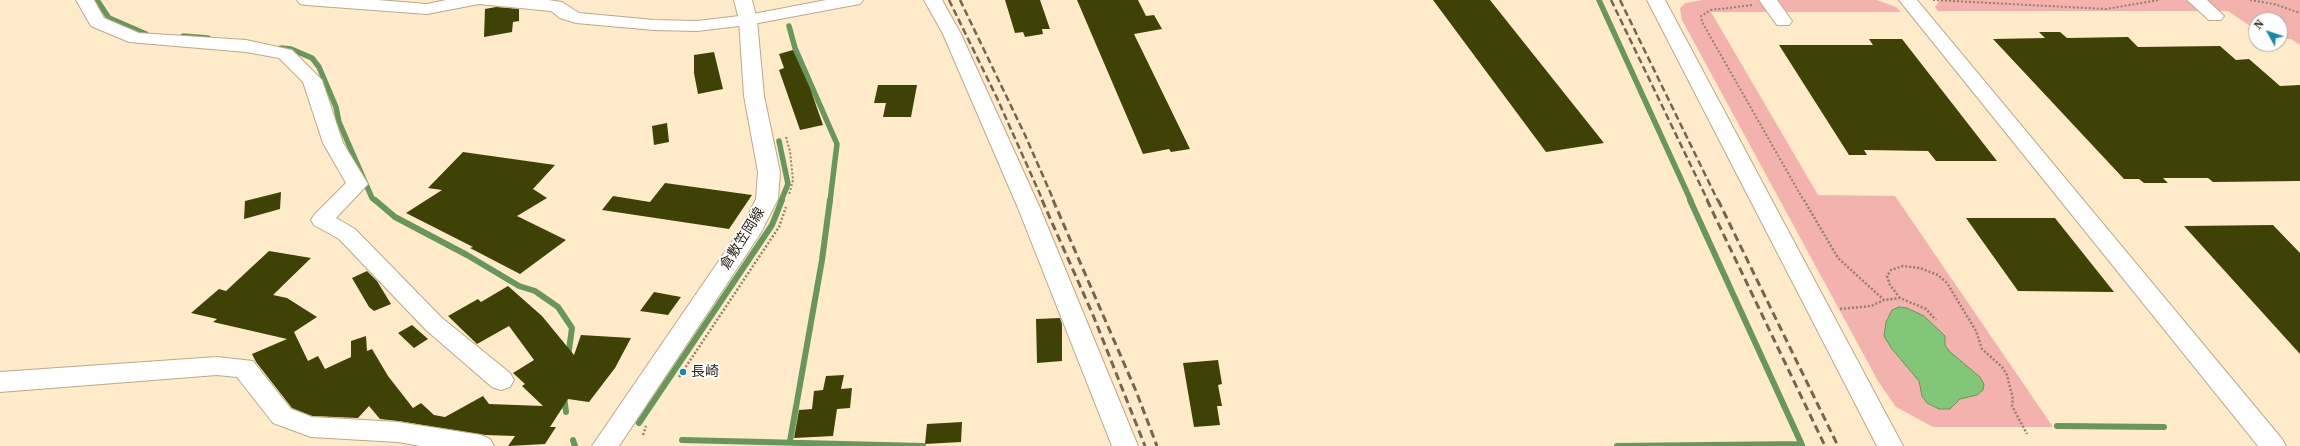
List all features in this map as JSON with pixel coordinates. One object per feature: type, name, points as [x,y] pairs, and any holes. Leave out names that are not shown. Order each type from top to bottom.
[{"type":"street","points":[[85,0],[97,22],[136,38],[246,46],[285,54],[312,80],[333,143],[357,184],[322,220],[347,234],[434,324],[501,380]]},
{"type":"street","points":[[306,0],[427,9],[474,0]]},
{"type":"street","points":[[484,0],[556,6],[566,14],[576,18],[625,23],[697,26],[745,10],[844,1]]},
{"type":"street","points":[[933,0],[952,34],[1029,208],[1125,446]]},
{"type":"street","points":[[1656,0],[1890,446]]},
{"type":"street","points":[[1908,0],[2272,446]]},
{"type":"street","points":[[2196,0],[2215,16]]},
{"type":"street","points":[[1769,2],[1782,22]]},
{"type":"street","name":"倉敷笠岡線","points":[[605,446],[752,230],[767,199],[769,172],[754,96],[745,10]]},
{"type":"street","points":[[0,382],[217,366],[244,368],[282,416],[311,427],[398,432],[481,446]]},
{"type":"street","points":[[605,446],[618,446]]},
{"type":"path","points":[[1933,0],[2106,9],[2159,0]]},
{"type":"path","points":[[2250,0],[2274,4],[2300,14]]},
{"type":"path","points":[[1769,2],[1711,10],[1702,16],[1702,22],[1831,248],[1838,258],[1884,300]]},
{"type":"path","points":[[1936,320],[1926,310],[1900,298],[1890,285],[1887,276],[1891,270],[1903,266],[1920,268],[1938,275],[1947,283],[1976,331],[1982,350],[2002,367],[2013,399],[2012,406],[2027,434]]},
{"type":"path","points":[[1835,309],[1871,306],[1884,300],[1900,298]]},
{"type":"shaded area","points":[[1703,0],[1762,0],[1770,12],[1711,12],[1818,195],[1895,196],[2053,427],[1933,427],[1896,407],[1878,381],[1682,20],[1680,8],[1685,3]]},
{"type":"shaded area","points":[[1777,0],[1877,0],[1896,7],[1901,12],[1786,12]]},
{"type":"shaded area","points":[[1940,0],[2300,0],[2300,45],[2291,39],[2288,39],[2288,12],[2248,12],[2248,25],[2228,11],[1938,11],[1935,7]]},
{"type":"shaded area","points":[[1899,307],[1907,308],[1924,316],[1945,336],[1945,345],[1949,351],[1980,377],[1984,384],[1983,390],[1977,395],[1960,399],[1950,409],[1939,409],[1927,403],[1922,396],[1919,381],[1892,349],[1884,336],[1886,322],[1892,310]]},
{"type":"building","points":[[1005,0],[1040,0],[1050,29],[1042,29],[1043,34],[1025,37],[1023,32],[1015,33]]},
{"type":"building","points":[[1077,0],[1138,0],[1146,16],[1154,15],[1162,29],[1134,34],[1190,149],[1171,152],[1169,149],[1143,154]]},
{"type":"building","points":[[1433,0],[1490,0],[1604,143],[1546,152]]},
{"type":"building","points":[[496,7],[519,9],[519,21],[513,22],[512,32],[484,37],[485,9]]},
{"type":"building","points":[[2039,32],[2060,32],[2067,38],[2128,37],[2138,47],[2220,46],[2236,60],[2249,59],[2280,86],[2300,85],[2300,181],[2213,182],[2208,178],[2163,178],[2168,183],[2144,183],[2139,179],[2124,179],[1993,39],[2045,38]]},
{"type":"building","points":[[1869,39],[1902,39],[1997,161],[1936,161],[1928,151],[1864,150],[1867,155],[1849,155],[1779,45],[1873,45]]},
{"type":"building","points":[[793,50],[810,88],[823,125],[800,130],[779,70],[784,68],[779,54]]},
{"type":"building","points":[[714,52],[723,89],[698,94],[694,73],[694,55]]},
{"type":"building","points":[[878,85],[917,85],[911,117],[883,117],[886,103],[874,103]]},
{"type":"building","points":[[667,123],[669,142],[654,145],[652,126]]},
{"type":"building","points":[[463,152],[555,165],[533,189],[547,198],[517,216],[566,240],[520,274],[470,248],[473,247],[406,213],[442,190],[428,188]]},
{"type":"building","points":[[665,183],[752,195],[729,229],[602,210],[613,196],[650,202]]},
{"type":"building","points":[[281,192],[280,209],[244,219],[245,201]]},
{"type":"building","points":[[1966,218],[2055,218],[2114,292],[2018,291]]},
{"type":"building","points":[[2273,225],[2300,253],[2300,354],[2184,226]]},
{"type":"building","points":[[269,251],[311,258],[273,295],[287,298],[317,317],[294,332],[308,361],[318,356],[325,369],[351,357],[351,341],[366,336],[367,351],[372,349],[388,376],[413,408],[421,403],[434,415],[445,417],[483,396],[489,404],[543,406],[522,386],[525,384],[513,373],[534,360],[509,326],[477,344],[448,316],[478,299],[481,302],[508,286],[542,316],[574,355],[581,335],[631,338],[615,368],[589,402],[568,399],[550,427],[556,427],[545,444],[508,446],[515,436],[485,435],[380,419],[369,406],[358,418],[312,416],[292,408],[256,362],[252,354],[287,339],[213,322],[217,319],[191,313],[219,289],[226,291]]},
{"type":"building","points":[[367,271],[377,281],[391,304],[374,311],[369,307],[352,278]]},
{"type":"building","points":[[654,292],[681,297],[668,315],[640,311]]},
{"type":"building","points":[[1060,318],[1062,324],[1062,361],[1037,363],[1036,319]]},
{"type":"building","points":[[412,325],[428,339],[414,348],[398,333]]},
{"type":"building","points":[[1218,360],[1222,384],[1218,385],[1222,406],[1217,406],[1220,425],[1194,427],[1183,363]]},
{"type":"building","points":[[844,375],[841,389],[852,388],[850,408],[837,409],[833,436],[794,438],[799,410],[812,409],[814,391],[823,390],[826,376]]},
{"type":"building","points":[[962,422],[961,442],[925,444],[927,424]]},
{"type":"waterway","points":[[97,0],[109,18],[146,34]]},
{"type":"waterway","points":[[1599,0],[1691,201]]},
{"type":"waterway","points":[[789,26],[795,48],[837,144],[830,201]]},
{"type":"waterway","points":[[183,36],[208,38]]},
{"type":"waterway","points":[[281,48],[291,49],[312,58],[319,67],[336,107],[339,122],[372,198],[376,201]]},
{"type":"waterway","points":[[779,141],[788,184],[781,201]]},
{"type":"waterway","points":[[375,200],[395,217],[467,255],[519,286],[535,291],[558,307],[572,328],[568,357]]},
{"type":"waterway","points":[[639,423],[772,225],[782,200]]},
{"type":"waterway","points":[[790,441],[822,260],[830,200]]},
{"type":"waterway","points":[[1690,200],[1802,445]]},
{"type":"waterway","points":[[564,397],[566,412]]},
{"type":"waterway","points":[[2057,426],[2164,427]]},
{"type":"waterway","points":[[573,440],[575,446]]},
{"type":"waterway","points":[[682,440],[923,446]]},
{"type":"waterway","points":[[1617,446],[1801,444]]},
{"type":"railway","points":[[949,0],[997,98],[1043,201]]},
{"type":"railway","points":[[960,0],[1025,135],[1054,201]]},
{"type":"railway","points":[[1611,0],[1708,201]]},
{"type":"railway","points":[[1620,0],[1718,201]]},
{"type":"railway","points":[[1042,200],[1093,315],[1145,446]]},
{"type":"railway","points":[[1053,200],[1136,391],[1157,446]]},
{"type":"railway","points":[[1707,200],[1825,446]]},
{"type":"railway","points":[[1718,200],[1838,446]]},
{"type":"place","name":"長崎","points":[[683,372]]}]
